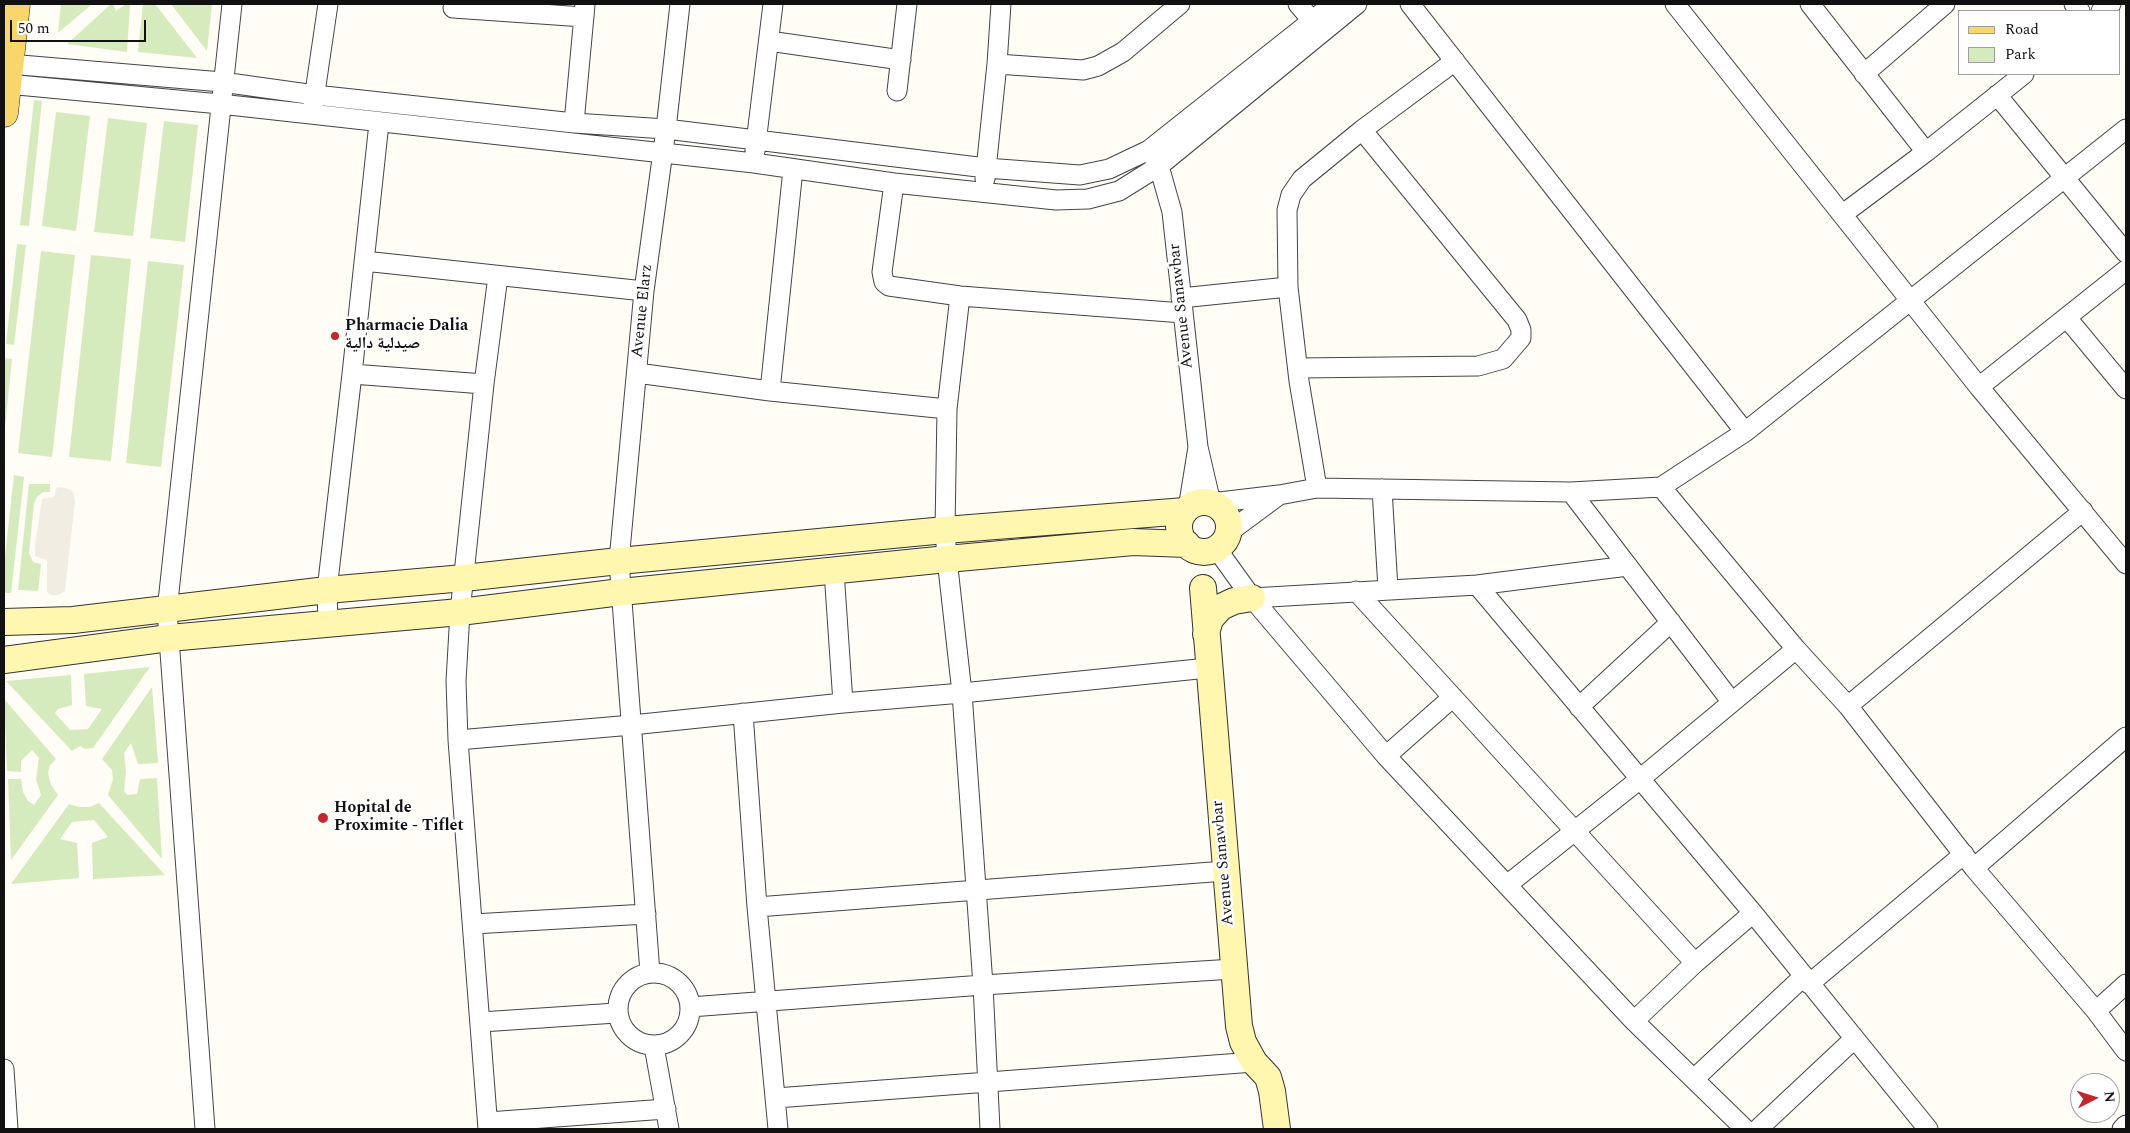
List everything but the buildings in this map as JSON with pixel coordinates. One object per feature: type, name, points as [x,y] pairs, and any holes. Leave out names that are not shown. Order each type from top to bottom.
[{"type":"main road","points":[[4,113],[16,4]]},
{"type":"street","points":[[205,1129],[167,611],[222,82],[232,4]]},
{"type":"street","points":[[312,115],[328,4]]},
{"type":"street","name":"Avenue Elarz","points":[[650,973],[618,560],[644,291],[661,154],[666,129],[680,4]]},
{"type":"street","points":[[754,163],[773,4]]},
{"type":"street","points":[[897,91],[907,4]]},
{"type":"street","points":[[983,192],[1001,4]]},
{"type":"street","points":[[996,64],[1083,70],[1098,66],[1123,52],[1180,4]]},
{"type":"street","points":[[1298,4],[1317,26]]},
{"type":"street","points":[[8,74],[220,104],[378,123],[754,163],[894,183],[1056,200],[1088,199],[1119,191],[1159,166],[1317,26],[1333,4]]},
{"type":"street","points":[[8,74],[222,82],[315,95],[574,123],[666,129],[986,168],[1080,175],[1109,169],[1149,150],[1317,26],[1357,4]]},
{"type":"street","points":[[1410,4],[1745,432]]},
{"type":"street","points":[[1675,4],[1979,387],[2126,565]]},
{"type":"street","points":[[1810,4],[1926,152]]},
{"type":"street","points":[[1864,74],[1945,4]]},
{"type":"street","points":[[453,8],[585,10],[574,123]]},
{"type":"street","points":[[769,41],[901,60]]},
{"type":"street","points":[[1317,488],[1298,368],[1288,287],[1287,210],[1291,195],[1302,179],[1362,130],[1455,61]]},
{"type":"street","points":[[1843,214],[1926,152],[2023,75]]},
{"type":"street","points":[[1997,95],[2126,253]]},
{"type":"street","points":[[455,130],[458,110]]},
{"type":"street","points":[[328,623],[327,590],[378,123]]},
{"type":"street","points":[[4,622],[73,620],[167,611],[327,590],[464,578],[618,560],[1194,508],[1317,488],[1571,492],[1661,487],[1745,432],[2126,129]]},
{"type":"street","points":[[1298,368],[1478,366],[1503,359],[1520,338],[1521,330],[1517,320],[1362,130]]},
{"type":"street","name":"Avenue Sanawbar","points":[[1149,150],[1159,166],[1172,212],[1198,447],[1194,508]]},
{"type":"street","points":[[770,391],[792,169]]},
{"type":"street","points":[[894,183],[882,272],[884,282],[895,288],[960,296],[1182,305],[1288,287]]},
{"type":"street","points":[[364,261],[644,291]]},
{"type":"street","points":[[1979,387],[2126,270]]},
{"type":"street","points":[[498,276],[484,384],[460,612],[456,681],[458,740],[474,924],[488,1126],[666,1109]]},
{"type":"street","points":[[960,296],[947,409],[945,530],[962,693],[983,984],[990,1129]]},
{"type":"street","points":[[2067,318],[2126,389]]},
{"type":"street","points":[[637,373],[770,391],[947,409]]},
{"type":"street","points":[[352,374],[484,384]]},
{"type":"street","points":[[1661,487],[1796,649],[1848,706],[1969,861],[2096,1011],[2126,1050]]},
{"type":"street","points":[[1382,489],[1388,589]]},
{"type":"street","points":[[1571,492],[1672,622],[1731,702]]},
{"type":"street","points":[[4,660],[169,638],[460,612],[621,592],[947,559],[1133,542],[1207,545],[1279,495]]},
{"type":"street","points":[[1194,508],[1180,524],[1180,531],[1207,545],[1386,756],[1634,1021],[1745,1129]]},
{"type":"street","points":[[1194,508],[1223,510],[1226,516],[1207,545]]},
{"type":"street","points":[[1848,706],[2083,511]]},
{"type":"street","name":"Avenue Sanawbar","points":[[1207,545],[1198,560],[1203,588],[1208,668],[1239,1026],[1243,1042],[1254,1062],[1268,1077],[1272,1091],[1277,1129]]},
{"type":"street","points":[[1206,634],[1210,619],[1221,607],[1234,601],[1252,598],[1356,590],[1477,585],[1628,566]]},
{"type":"street","points":[[834,571],[843,702]]},
{"type":"street","points":[[1477,585],[1752,913],[1928,1129]]},
{"type":"street","points":[[1356,590],[1695,963]]},
{"type":"street","points":[[1579,707],[1672,622]]},
{"type":"street","points":[[1507,885],[1640,779],[1796,649]]},
{"type":"street","points":[[458,740],[632,725],[843,702],[962,693],[1208,668]]},
{"type":"street","points":[[1386,756],[1453,697]]},
{"type":"street","points":[[743,713],[757,907],[778,1129]]},
{"type":"street","points":[[1694,1079],[1806,980],[1969,861],[2126,737]]},
{"type":"street","points":[[757,907],[1225,871]]},
{"type":"street","points":[[1634,1021],[1695,963],[1752,913]]},
{"type":"street","points":[[474,924],[646,914]]},
{"type":"street","points":[[690,1007],[983,984],[1233,969]]},
{"type":"street","points":[[650,973],[667,976],[681,986],[687,996],[690,1007],[684,1029],[676,1038],[666,1044],[654,1046],[642,1044],[631,1038],[623,1029],[616,1012],[621,993],[628,983],[638,976],[650,973]]},
{"type":"street","points":[[2096,1011],[2126,984]]},
{"type":"street","points":[[481,1022],[616,1012]]},
{"type":"street","points":[[1758,1129],[1854,1039]]},
{"type":"street","points":[[654,1046],[669,1129]]},
{"type":"street","points":[[776,1098],[1254,1062]]},
{"type":"street","points":[[4,1069],[8,1129]]},
{"type":"street","points":[[2122,1129],[2126,1126]]},
{"type":"green space","points":[[61,4],[92,4],[58,33]]},
{"type":"green space","points":[[113,4],[116,11],[126,4],[130,4],[127,52],[67,44]]},
{"type":"green space","points":[[143,4],[155,4],[197,58],[138,52]]},
{"type":"green space","points":[[171,4],[212,4],[207,51]]},
{"type":"green space","points":[[34,100],[42,101],[29,226],[20,225]]},
{"type":"green space","points":[[56,112],[90,116],[76,231],[42,226]]},
{"type":"green space","points":[[108,118],[147,123],[133,236],[94,232]]},
{"type":"green space","points":[[164,121],[198,125],[185,242],[150,238]]},
{"type":"green space","points":[[17,244],[26,245],[14,345],[6,344]]},
{"type":"green space","points":[[41,251],[75,255],[52,457],[18,453]]},
{"type":"green space","points":[[91,255],[131,259],[111,461],[69,457]]},
{"type":"green space","points":[[148,261],[184,265],[161,467],[126,463]]},
{"type":"green space","points":[[4,358],[12,359],[4,437]]},
{"type":"green space","points":[[14,475],[24,477],[11,593],[5,593],[4,565]]},
{"type":"green space","points":[[29,484],[50,484],[50,492],[43,492],[34,503],[29,553],[33,562],[41,564],[38,591],[18,590]]},
{"type":"green space","points":[[150,667],[93,748],[85,749],[80,746],[72,751],[6,681],[71,675],[72,705],[58,709],[55,713],[70,730],[88,729],[102,709],[86,706],[84,674]]},
{"type":"green space","points":[[152,687],[158,763],[138,764],[131,743],[124,753],[126,772],[124,791],[127,795],[137,794],[140,779],[157,778],[162,859],[108,795],[113,779],[112,770],[102,759]]},
{"type":"green space","points":[[4,699],[56,759],[50,765],[48,773],[51,785],[58,795],[11,860],[8,779],[21,779],[23,792],[28,801],[34,805],[41,795],[36,779],[39,758],[32,750],[21,761],[21,772],[7,771]]},
{"type":"green space","points":[[99,803],[165,875],[93,879],[92,843],[108,837],[94,820],[72,822],[60,839],[77,843],[79,878],[11,884],[69,804],[79,807],[90,807]]},
{"type":"shaded area","points":[[57,487],[73,491],[75,501],[65,591],[58,595],[50,595],[47,592],[47,560],[35,556],[35,546],[42,499],[54,497]]},
{"type":"place","name":"Pharmacie Dalia صيدلية دالية","points":[[335,336]]},
{"type":"place","name":"Hopital de Proximite - Tiflet","points":[[323,818]]}]
